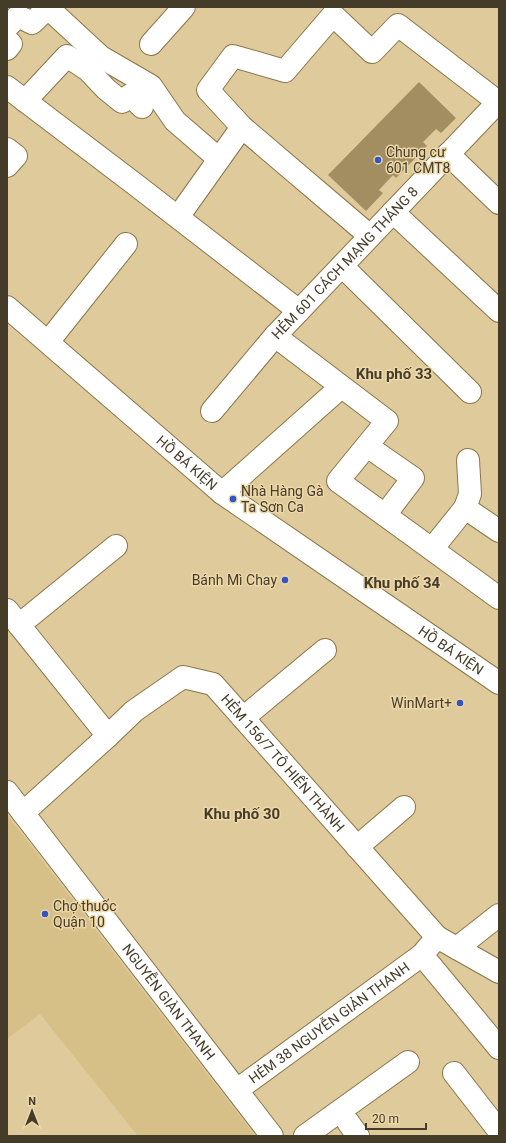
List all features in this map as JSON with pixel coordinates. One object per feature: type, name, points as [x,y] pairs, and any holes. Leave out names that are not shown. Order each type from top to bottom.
[{"type":"street","points":[[151,44],[184,7]]},
{"type":"street","points":[[7,27],[18,16],[32,23],[48,8],[101,57],[151,86],[175,121],[220,158]]},
{"type":"street","points":[[370,236],[242,126],[208,90],[233,56],[285,71],[336,11],[372,52],[398,24],[498,101]]},
{"type":"street","points":[[7,40],[11,44],[7,49]]},
{"type":"street","points":[[25,101],[67,56],[88,70],[106,89],[122,102],[130,95],[142,107]]},
{"type":"street","points":[[7,87],[299,311]]},
{"type":"street","name":"HẺM 601 CÁCH MẠNG THÁNG 8","points":[[212,411],[275,336],[498,101]]},
{"type":"street","points":[[178,217],[242,126]]},
{"type":"street","points":[[7,149],[16,156],[7,166]]},
{"type":"street","points":[[448,154],[499,203]]},
{"type":"street","points":[[393,212],[499,311]]},
{"type":"street","points":[[48,342],[126,244]]},
{"type":"street","points":[[342,266],[470,392]]},
{"type":"street","name":"HỒ BÁ KIỆN","points":[[7,307],[222,492],[499,683]]},
{"type":"street","points":[[275,336],[387,421],[338,481],[499,598]]},
{"type":"street","points":[[222,492],[341,387]]},
{"type":"street","points":[[367,446],[413,478],[385,515]]},
{"type":"street","points":[[432,549],[465,508],[470,494],[468,460]]},
{"type":"street","points":[[465,508],[499,531]]},
{"type":"street","points":[[108,736],[13,617],[116,546]]},
{"type":"street","points":[[243,718],[325,650]]},
{"type":"street","name":"HẺM 156/7 TÔ HIẾN THÀNH","points":[[23,813],[134,711],[183,677],[213,684],[437,937],[499,972]]},
{"type":"street","name":"NGUYỄN GIÀN THANH","points":[[7,792],[272,1136]]},
{"type":"street","points":[[357,847],[404,807]]},
{"type":"street","points":[[457,948],[499,915]]},
{"type":"street","name":"HẺM 38 NGUYỄN GIẢN THANH","points":[[237,1090],[422,955],[437,937]]},
{"type":"street","points":[[422,955],[499,1048]]},
{"type":"street","points":[[305,1136],[408,1062]]},
{"type":"street","points":[[454,1073],[499,1131]]},
{"type":"shaded area","name":"Chợ thuốc Quận 10","points":[[7,815],[255,1136],[138,1136],[40,1014],[7,1039]]},
{"type":"building","name":"Chung cư 601 CMT8","points":[[419,82],[456,118],[441,133],[436,129],[423,142],[427,146],[396,178],[393,175],[379,190],[383,193],[366,211],[328,175]]},
{"type":"place","name":"Chung cư 601 CMT8","points":[[378,160]]},
{"type":"place","name":"Nhà Hàng Gà Ta Sơn Ca","points":[[233,499]]},
{"type":"place","name":"Bánh Mì Chay","points":[[285,580]]},
{"type":"place","name":"WinMart+","points":[[460,703]]},
{"type":"place","name":"Chợ thuốc Quận 10","points":[[45,914]]},
{"type":"district","name":"Khu phố 33","points":[[394,374]]},
{"type":"district","name":"Khu phố 34","points":[[402,583]]},
{"type":"district","name":"Khu phố 30","points":[[242,814]]}]
